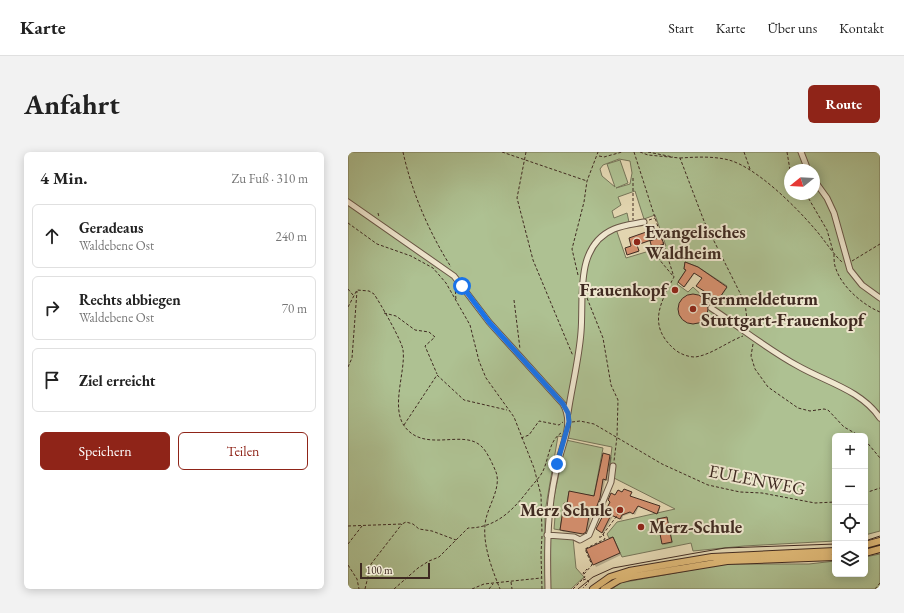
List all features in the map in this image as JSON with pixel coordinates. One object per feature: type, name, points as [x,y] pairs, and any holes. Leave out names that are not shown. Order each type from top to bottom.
[{"type":"main road","points":[[868,544],[880,541]]},
{"type":"main road","points":[[868,551],[880,549]]},
{"type":"main road","points":[[593,589],[610,578],[629,571],[712,557],[832,551]]},
{"type":"main road","points":[[604,589],[619,580],[630,577],[713,562],[832,557]]},
{"type":"street","points":[[801,152],[806,164]]},
{"type":"street","points":[[820,188],[827,198],[834,213],[852,274],[862,285],[880,298]]},
{"type":"street","points":[[348,202],[454,276],[489,322],[563,404],[568,413]]},
{"type":"street","points":[[548,589],[547,535],[549,506],[557,464],[569,422],[568,413],[581,332],[582,281],[585,263],[596,244],[608,232],[644,222]]},
{"type":"street","points":[[711,308],[798,366],[855,394],[875,411],[880,418]]},
{"type":"street","points":[[547,535],[574,537],[580,540],[589,535],[611,482],[613,466]]},
{"type":"path","points":[[403,152],[406,168],[422,213],[454,276],[456,301]]},
{"type":"path","points":[[502,152],[587,181]]},
{"type":"path","points":[[526,152],[517,198],[534,260],[552,309],[573,355],[572,363]]},
{"type":"path","points":[[582,281],[574,262],[572,249],[584,202],[587,181],[598,156],[598,152]]},
{"type":"path","points":[[598,156],[604,157],[622,152]]},
{"type":"path","points":[[634,152],[674,277],[658,312],[659,328],[664,340],[678,353],[694,357],[749,333],[745,303],[704,221],[680,158]]},
{"type":"path","points":[[640,152],[648,155],[680,158],[697,157],[729,160],[751,170],[773,188],[814,228],[843,263],[848,264],[880,244]]},
{"type":"path","points":[[648,152],[680,158]]},
{"type":"path","points":[[744,152],[751,170]]},
{"type":"path","points":[[787,152],[789,164]]},
{"type":"path","points":[[633,178],[633,224]]},
{"type":"path","points":[[810,200],[827,230],[834,252],[835,269],[846,286],[869,307],[880,312]]},
{"type":"path","points":[[644,222],[656,218]]},
{"type":"path","points":[[348,223],[371,240],[411,256],[433,268],[441,276],[470,325],[479,361],[486,378],[514,417],[537,479],[541,500],[542,589]]},
{"type":"path","points":[[648,246],[674,277]]},
{"type":"path","points":[[348,289],[354,296]]},
{"type":"path","points":[[348,308],[357,290]]},
{"type":"path","points":[[357,290],[369,291],[374,294],[403,350],[400,413],[404,426],[411,433],[420,438],[448,441],[463,439],[476,442],[483,448],[496,472],[498,482],[485,525],[486,547],[500,589]]},
{"type":"path","points":[[348,367],[352,358],[357,290]]},
{"type":"path","points":[[586,293],[591,309],[601,330],[609,364],[611,385],[618,400],[617,437],[613,466]]},
{"type":"path","points":[[514,300],[520,357]]},
{"type":"path","points":[[384,312],[396,316],[415,330],[429,332],[435,337],[425,346],[437,375],[464,400],[508,410]]},
{"type":"path","points":[[753,342],[751,356],[755,369],[768,387],[798,408],[810,411],[824,409],[828,410],[844,427],[855,433]]},
{"type":"path","points":[[404,426],[437,375]]},
{"type":"path","points":[[522,438],[529,435],[539,421],[559,426],[565,421],[568,413]]},
{"type":"path","name":"EULENWEG","points":[[569,422],[587,421],[662,464],[708,485],[740,492],[762,493],[815,503],[832,502]]},
{"type":"path","points":[[394,589],[429,561],[439,557],[468,528],[494,523],[504,518],[537,479],[546,464],[555,437],[567,429]]},
{"type":"path","points":[[868,444],[880,458]]},
{"type":"path","points":[[868,492],[880,488]]},
{"type":"path","points":[[599,537],[601,538],[603,534],[606,533],[619,512]]},
{"type":"path","points":[[348,526],[402,524],[406,522],[413,524],[419,529],[432,531],[456,540]]},
{"type":"path","points":[[364,589],[372,564],[402,524]]},
{"type":"path","points":[[348,544],[362,526]]},
{"type":"path","points":[[584,574],[592,565],[585,549],[605,540],[603,534]]},
{"type":"path","points":[[348,565],[357,579],[359,589]]},
{"type":"path","points":[[573,589],[585,577],[583,573],[587,569]]},
{"type":"path","points":[[472,589],[484,584],[498,584],[542,578]]},
{"type":"path","points":[[583,579],[586,578],[589,582],[583,588]]},
{"type":"path","points":[[511,582],[512,589]]},
{"type":"path","points":[[488,589],[493,583]]},
{"type":"path","points":[[875,589],[880,583]]},
{"type":"green space","points":[[348,152],[880,152],[880,531],[868,534],[868,433],[832,433],[832,541],[744,546],[693,551],[691,543],[622,557],[613,537],[609,538],[607,534],[617,522],[675,509],[614,478],[609,471],[612,447],[558,436],[545,512],[545,535],[573,538],[576,568],[584,577],[571,589],[348,589]],"holes":[[[619,159],[630,161],[632,173],[630,184],[616,188],[628,183],[620,160],[607,164],[615,187],[602,176],[600,169],[603,165]],[[635,191],[644,219],[655,215],[666,246],[626,258],[615,226],[629,222],[627,213],[614,218],[612,211],[621,205],[618,197]],[[685,262],[698,267],[727,286],[711,309],[707,300],[693,287],[688,292],[677,284],[686,270],[684,269]]]},
{"type":"green space","points":[[566,440],[603,448],[594,496],[569,492],[567,504],[564,504],[560,530],[554,529],[555,517],[550,516]]},
{"type":"green space","points":[[880,554],[880,589],[612,589],[620,583],[724,564],[809,564],[832,561],[832,577],[868,577],[868,556]]},
{"type":"building","name":"Evangelisches Waldheim","points":[[649,231],[651,240],[637,245],[639,251],[627,255],[625,248],[631,246],[629,238]]},
{"type":"building","points":[[661,237],[664,244],[652,248],[650,241]]},
{"type":"building","points":[[685,262],[698,267],[727,287],[718,300],[696,286],[702,278],[694,273],[684,287],[678,282],[686,270],[684,269]]},
{"type":"building","name":"Fernmeldeturm Stuttgart-Frauenkopf","points":[[693,294],[704,298],[708,309],[704,320],[693,324],[682,320],[678,309],[682,298]]},
{"type":"building","points":[[603,453],[610,455],[606,480],[603,479],[600,498],[593,516],[589,516],[586,532],[583,534],[560,530],[564,503],[567,504],[569,491],[594,496]]},
{"type":"building","name":"Merz Schule","points":[[624,489],[632,492],[630,496],[660,506],[657,514],[638,506],[633,514],[630,512],[622,515],[620,519],[611,515],[602,533],[596,529],[610,502],[608,500],[611,493],[615,495],[618,490],[622,492]]},
{"type":"building","name":"Merz Schule","points":[[667,517],[672,542],[662,544],[657,519]]},
{"type":"building","points":[[613,537],[620,553],[593,565],[586,549]]},
{"type":"tram line","points":[[868,540],[880,536]]},
{"type":"tram line","points":[[578,589],[593,577],[613,568],[690,554],[725,548],[832,544]]},
{"type":"place","name":"Evangelisches Waldheim","points":[[637,242]]},
{"type":"place","name":"Frauenkopf","points":[[675,290]]},
{"type":"place","name":"Fernmeldeturm Stuttgart-Frauenkopf","points":[[693,309]]},
{"type":"place","name":"Merz Schule","points":[[620,510]]},
{"type":"place","name":"Merz-Schule","points":[[641,527]]},
{"type":"route","points":[[462,286],[489,322],[563,404],[568,413],[569,422],[557,464]]}]
